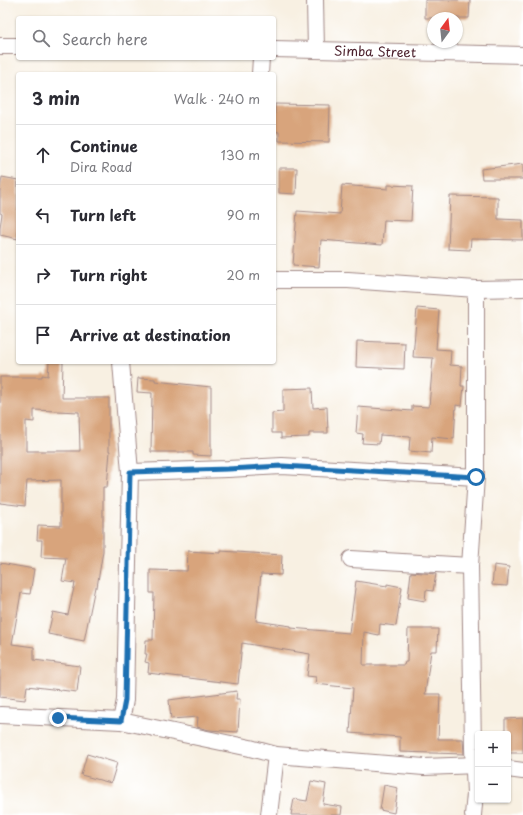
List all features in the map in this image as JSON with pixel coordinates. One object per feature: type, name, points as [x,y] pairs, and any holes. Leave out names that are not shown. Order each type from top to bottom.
[{"type":"street","points":[[315,0],[316,50]]},
{"type":"street","points":[[0,46],[16,46]]},
{"type":"street","name":"Simba Street","points":[[276,49],[523,55]]},
{"type":"street","points":[[260,72],[261,60]]},
{"type":"street","points":[[276,280],[348,280],[476,289],[523,288]]},
{"type":"street","points":[[475,732],[470,566],[476,477],[476,289]]},
{"type":"street","points":[[121,364],[130,472],[125,700],[121,721]]},
{"type":"street","points":[[130,472],[282,466],[476,477]]},
{"type":"street","points":[[351,558],[470,566]]},
{"type":"street","points":[[0,715],[121,721],[250,748],[276,755],[424,767],[475,765]]},
{"type":"street","points":[[269,815],[276,755]]},
{"type":"street","points":[[473,815],[476,767]]},
{"type":"street","points":[[511,769],[523,770]]},
{"type":"building","points":[[425,0],[470,0],[469,18],[463,18],[463,12],[427,12],[427,18],[425,18]]},
{"type":"building","points":[[276,104],[330,105],[329,142],[279,141],[279,132],[276,131]]},
{"type":"building","points":[[523,164],[523,179],[482,179],[481,169]]},
{"type":"building","points":[[279,168],[297,168],[296,194],[279,193]]},
{"type":"building","points":[[2,177],[16,180],[16,239],[0,235],[2,214],[0,213],[0,189]]},
{"type":"building","points":[[342,185],[388,189],[388,185],[413,186],[411,221],[384,220],[382,245],[321,240],[319,267],[293,265],[297,211],[340,214]]},
{"type":"building","points":[[450,196],[498,197],[498,219],[523,220],[523,240],[471,239],[470,250],[448,249]]},
{"type":"building","points":[[417,308],[439,310],[436,349],[451,350],[450,365],[462,366],[461,386],[464,386],[462,406],[456,405],[454,439],[432,437],[431,453],[409,451],[410,437],[380,435],[379,444],[362,443],[363,434],[356,433],[358,407],[412,411],[412,406],[429,407],[433,358],[413,357]]},
{"type":"building","points":[[357,341],[405,343],[404,369],[356,367]]},
{"type":"building","points":[[49,364],[63,364],[62,398],[109,398],[110,451],[107,487],[103,487],[103,551],[97,587],[95,587],[84,641],[48,634],[53,612],[68,615],[75,583],[62,581],[66,558],[41,557],[42,540],[37,540],[38,525],[61,526],[61,480],[27,481],[25,506],[0,503],[0,377],[42,377],[42,375],[48,376]],"holes":[[[34,410],[79,412],[80,451],[26,451],[26,421],[34,422]]]},
{"type":"building","points":[[138,378],[211,387],[211,456],[193,455],[193,452],[151,452],[152,393],[137,392]]},
{"type":"building","points":[[312,388],[313,408],[327,407],[328,433],[309,433],[309,437],[281,438],[281,433],[272,433],[272,413],[283,412],[283,389]]},
{"type":"building","points":[[188,551],[221,553],[221,551],[282,555],[281,575],[261,574],[256,621],[291,626],[291,628],[349,633],[356,581],[402,587],[396,626],[380,624],[379,635],[364,632],[363,665],[404,665],[405,662],[407,662],[408,629],[438,629],[437,651],[431,651],[425,694],[440,694],[438,739],[463,739],[464,754],[400,752],[400,737],[350,733],[353,688],[315,684],[316,677],[307,676],[310,654],[242,643],[238,684],[148,673],[149,663],[145,662],[147,654],[145,654],[146,640],[153,640],[154,593],[150,593],[150,570],[187,571]]},
{"type":"building","points":[[0,563],[34,569],[30,594],[21,593],[12,644],[34,647],[34,660],[80,666],[77,692],[27,686],[25,700],[0,697]]},
{"type":"building","points":[[494,565],[509,567],[507,586],[492,585]]},
{"type":"building","points":[[411,572],[436,574],[433,591],[426,590],[425,601],[408,598]]},
{"type":"building","points":[[237,691],[236,699],[240,699],[238,732],[209,730],[197,727],[198,717],[171,719],[169,700]]},
{"type":"building","points":[[523,718],[523,753],[511,753],[511,731],[505,731],[505,719]]},
{"type":"building","points":[[87,754],[117,763],[111,783],[81,775]]},
{"type":"building","points":[[311,781],[326,784],[323,804],[342,807],[341,815],[291,815],[294,799],[307,801]]},
{"type":"building","points":[[384,785],[398,788],[394,813],[380,810]]},
{"type":"route","points":[[58,718],[121,721],[125,700],[130,472],[282,466],[476,477]]}]
